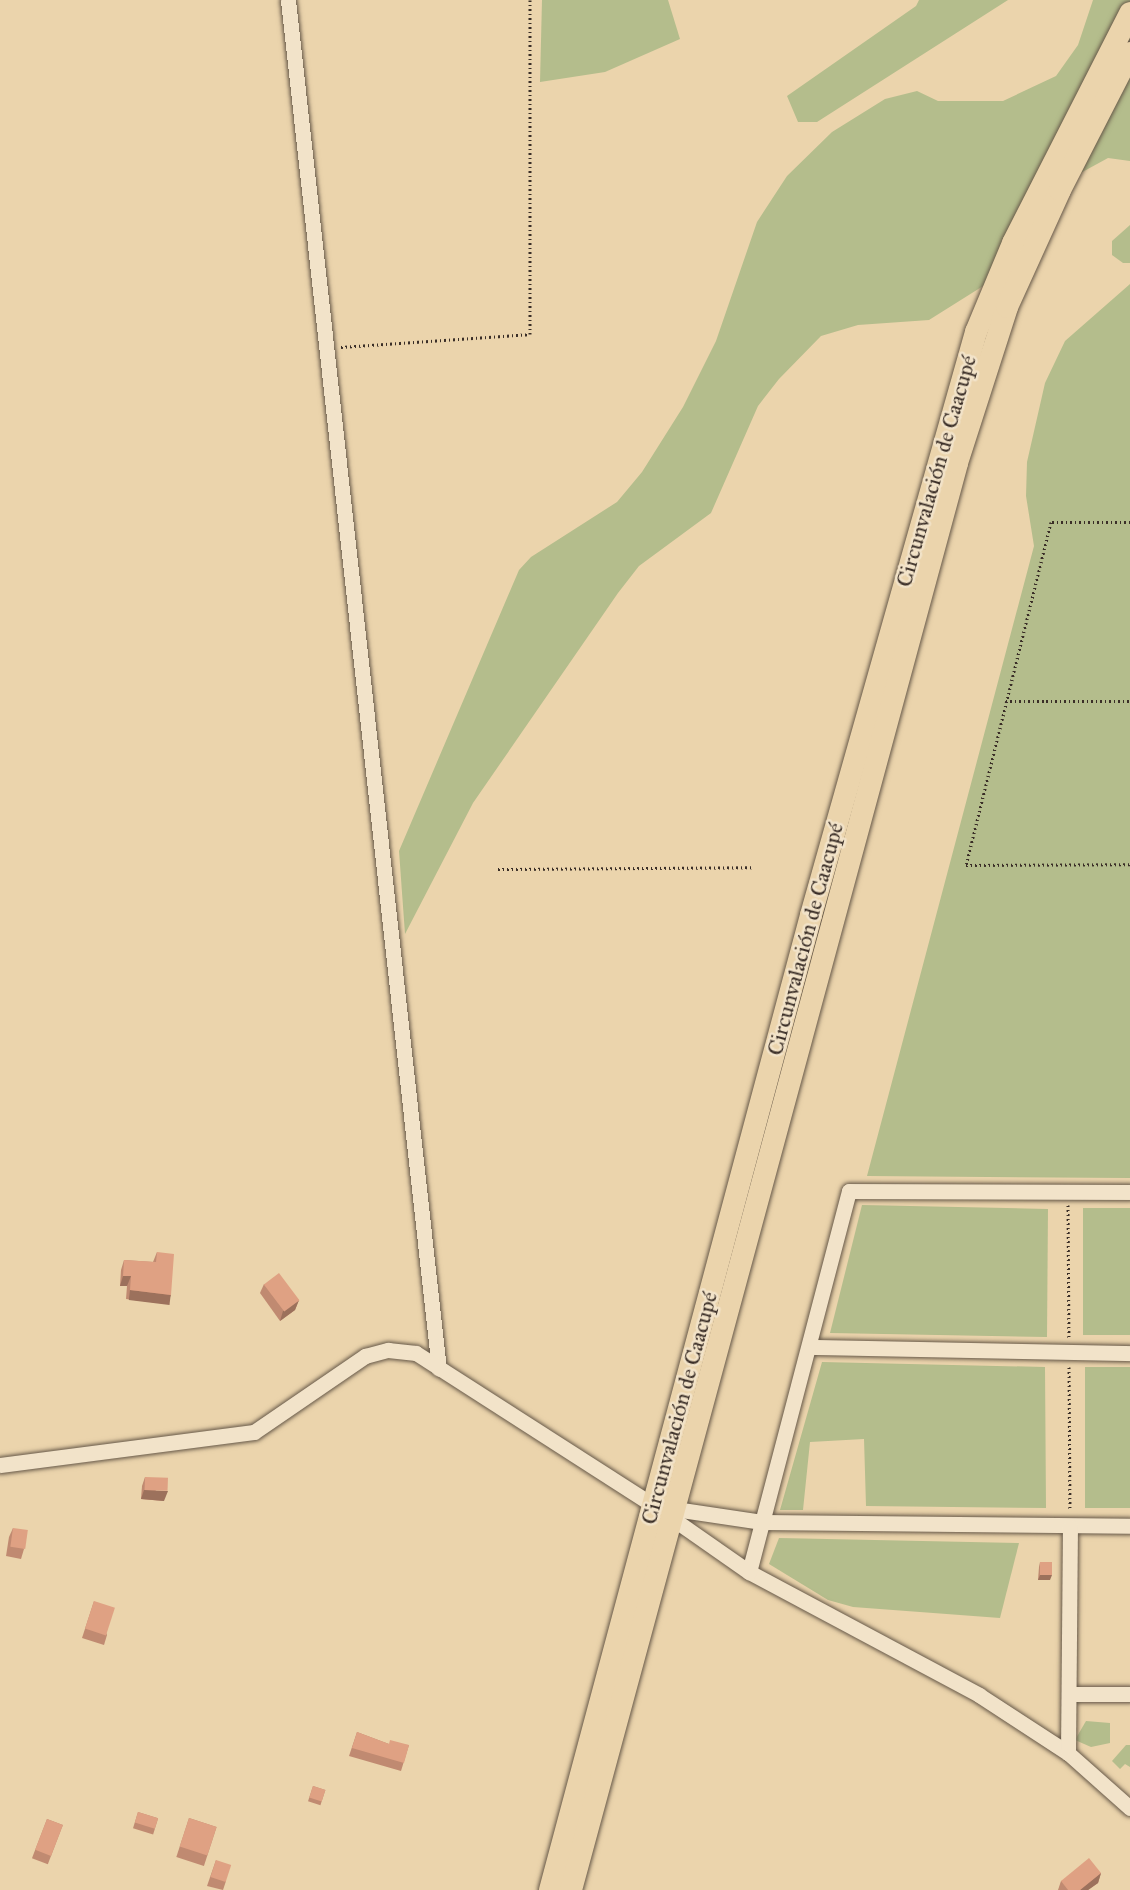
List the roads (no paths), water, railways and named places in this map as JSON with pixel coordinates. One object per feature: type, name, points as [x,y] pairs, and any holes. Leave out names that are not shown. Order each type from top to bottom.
[{"type":"highway","name":"Circunvalación de Caacupé","points":[[550,1890],[811,915],[976,332],[1013,243],[1130,13]]},
{"type":"highway","name":"Circunvalación de Caacupé","points":[[571,1890],[957,463],[1007,307],[1065,180],[1130,53]]},
{"type":"street","points":[[288,0],[329,348],[439,1369]]},
{"type":"street","points":[[749,1572],[811,1347],[849,1191],[1130,1192]]},
{"type":"street","points":[[811,1347],[1130,1353]]},
{"type":"street","points":[[0,1465],[254,1432],[365,1356],[388,1350],[416,1353],[653,1505]]},
{"type":"street","points":[[674,1514],[762,1522],[1130,1526]]},
{"type":"street","points":[[674,1514],[749,1572],[979,1695],[1068,1753],[1130,1808]]},
{"type":"street","points":[[1068,1753],[1070,1527]]},
{"type":"street","points":[[1070,1694],[1130,1694]]}]
